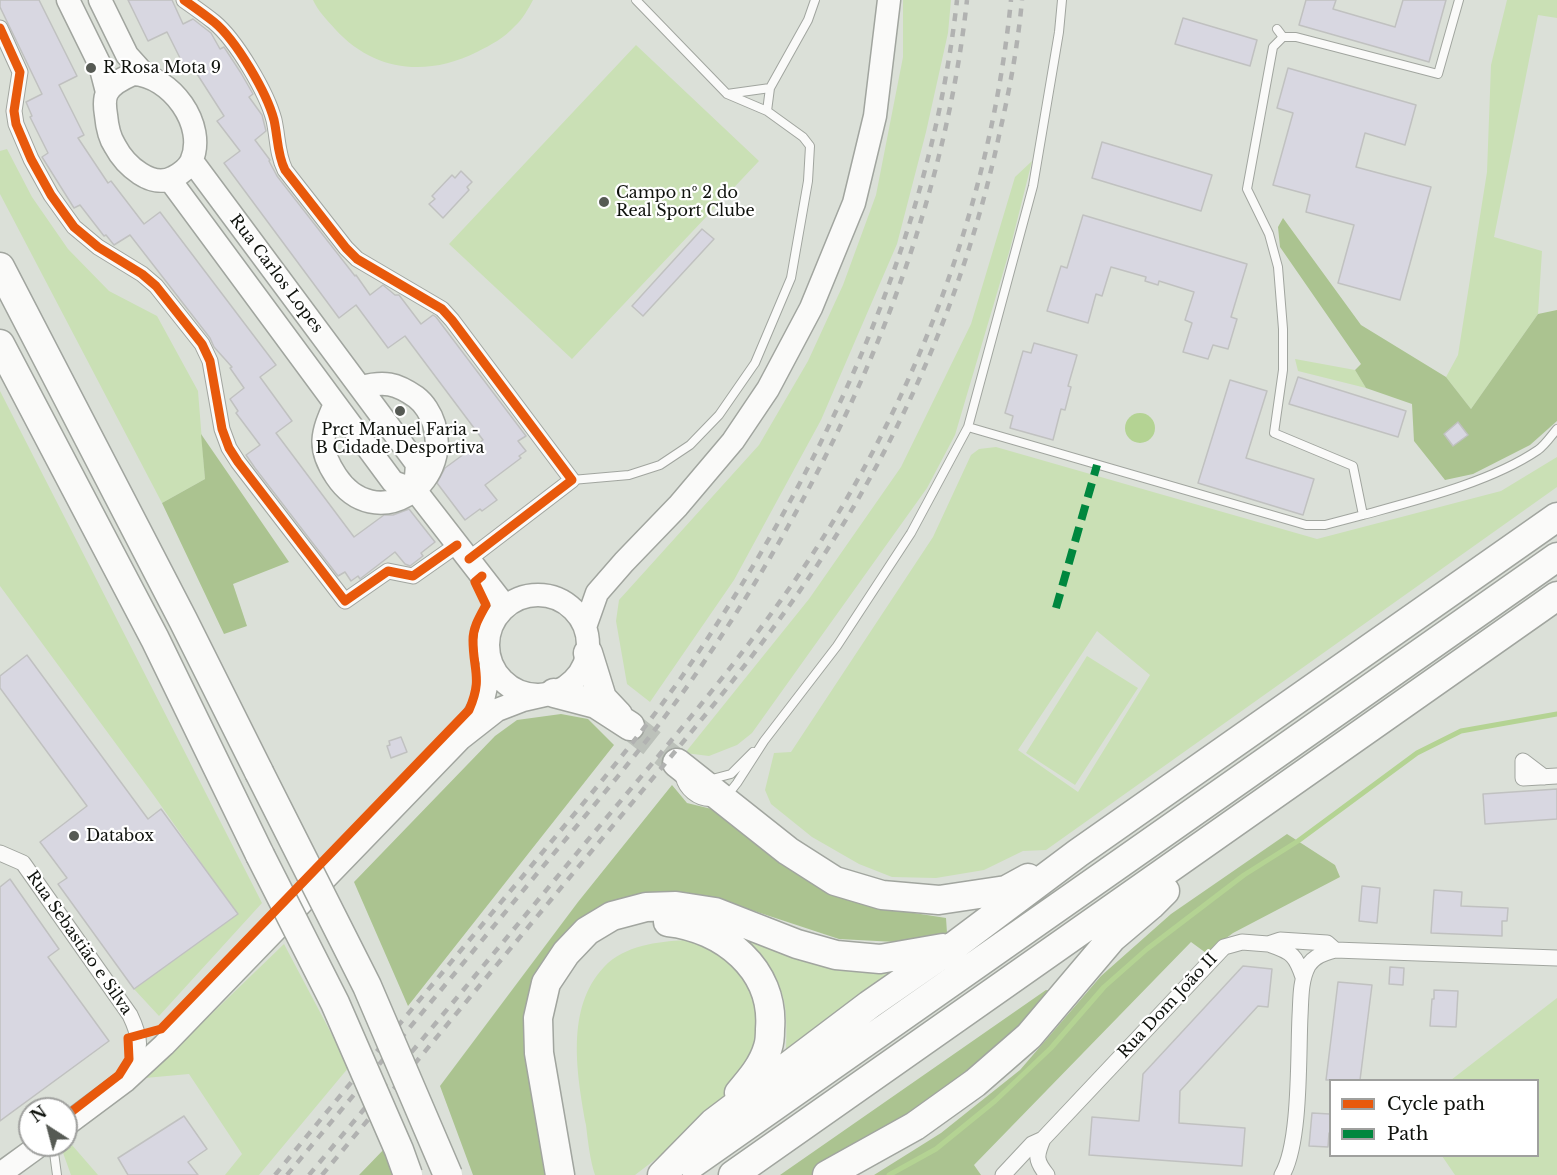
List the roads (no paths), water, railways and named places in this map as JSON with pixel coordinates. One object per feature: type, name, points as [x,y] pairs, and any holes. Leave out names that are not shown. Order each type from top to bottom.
[{"type":"highway","points":[[0,267],[178,610],[367,986],[448,1175]]},
{"type":"highway","points":[[0,344],[155,639],[225,786],[335,1003],[408,1175]]},
{"type":"highway","points":[[713,1124],[869,1005],[954,946],[1078,853],[1557,517]]},
{"type":"highway","points":[[676,1175],[1557,557]]},
{"type":"highway","points":[[733,1175],[1557,596]]},
{"type":"highway","points":[[549,694],[596,704],[628,725],[602,698],[587,640]]},
{"type":"highway","points":[[684,768],[737,798],[788,851],[835,881],[882,895],[939,900],[1006,890],[1078,853]]},
{"type":"highway","points":[[828,1175],[915,1126],[975,1083],[1029,1036],[1112,938],[1151,905],[1216,837]]},
{"type":"highway","points":[[560,1175],[539,1053],[538,1018],[546,983],[566,953],[587,931],[612,916],[646,907],[676,906],[715,912],[797,944],[836,955],[880,959],[954,946]]},
{"type":"highway","points":[[575,1175],[554,1035],[558,1001],[572,973],[597,946],[631,927],[669,921],[709,932],[740,953],[761,978],[771,1013],[769,1046],[755,1076],[713,1124],[662,1175]]},
{"type":"street","points":[[68,0],[100,65],[107,92],[105,99],[108,129],[116,149],[144,176],[156,180],[170,180],[184,172],[192,161],[194,144],[190,119],[182,103],[170,90],[146,75],[127,54],[100,0]]},
{"type":"street","points":[[0,28],[20,72],[14,111],[16,124],[31,159],[51,195],[74,227],[156,286],[202,344],[210,361],[222,429],[229,448],[345,601],[388,572],[413,576],[463,552],[572,480],[442,309],[357,259],[346,248],[285,170],[280,160],[274,120],[255,78],[215,22],[184,0]]},
{"type":"street","points":[[460,739],[497,710],[523,700],[549,694],[566,687],[576,678],[584,666],[597,593],[678,506],[733,441],[768,389],[811,308],[854,203],[875,116],[889,0]]},
{"type":"street","points":[[107,92],[121,79],[133,74],[146,75]]},
{"type":"street","name":"Rua Carlos Lopes","points":[[170,180],[393,482],[415,490],[417,464],[192,161]]},
{"type":"street","points":[[335,404],[323,432],[322,445],[327,463],[343,487],[362,500],[383,504],[407,496],[424,480],[433,466],[438,438],[432,419],[422,401],[403,387],[377,383],[360,387]]},
{"type":"street","points":[[415,490],[505,606]]},
{"type":"street","points":[[549,694],[528,694],[512,688],[500,678],[491,663],[487,648],[489,632],[495,618],[505,606],[520,597],[536,594],[553,596],[582,591],[624,562]]},
{"type":"street","points":[[553,596],[567,603],[578,613],[587,640]]},
{"type":"street","points":[[460,739],[483,700],[491,663]]},
{"type":"street","name":"Rua Sebastião e Silva","points":[[78,1116],[125,1081],[164,1045],[460,739]]},
{"type":"street","name":"Rua Sebastião e Silva","points":[[0,853],[23,863],[130,1015],[139,1036],[139,1050],[125,1081]]},
{"type":"street","name":"Rua Dom João II","points":[[1003,1175],[1032,1144],[1043,1139],[1224,947],[1242,942],[1268,944],[1280,940],[1327,944],[1335,950],[1557,958]]},
{"type":"street","points":[[1268,944],[1287,950],[1298,960],[1304,977]]},
{"type":"street","points":[[1281,1175],[1290,1158],[1296,1111],[1304,977],[1309,964],[1319,955],[1335,950]]},
{"type":"street","points":[[1043,1139],[1037,1155],[1040,1166],[1047,1175]]},
{"type":"street","points":[[0,1174],[23,1157]]},
{"type":"lane","points":[[572,480],[629,475],[660,465],[690,446],[719,415],[755,363],[791,278],[807,180],[810,146],[803,137],[768,111],[727,94],[636,0]]},
{"type":"lane","points":[[768,111],[770,88],[808,20],[814,0]]},
{"type":"lane","points":[[684,768],[716,779],[731,774],[764,741],[837,646],[911,533],[968,427],[1033,186],[1059,32],[1062,0]]},
{"type":"lane","points":[[1363,515],[1353,466],[1274,433],[1283,370],[1283,329],[1278,267],[1269,234],[1246,189],[1273,47],[1283,37],[1296,37],[1438,74],[1459,0]]},
{"type":"lane","points":[[1277,29],[1283,37]]},
{"type":"lane","points":[[727,94],[770,88]]},
{"type":"lane","points":[[968,427],[1306,525],[1325,525],[1363,515],[1410,502],[1492,474],[1540,449],[1557,429]]},
{"type":"lane","points":[[737,798],[764,741]]},
{"type":"lane","points":[[55,1157],[57,1175]]},
{"type":"waterway","points":[[889,1175],[936,1149],[995,1101],[1051,1048],[1104,987],[1147,949],[1244,875],[1298,841],[1417,753],[1461,731],[1557,714]]},
{"type":"tunnel","points":[[630,726],[677,763]]},
{"type":"railway","points":[[275,1175],[645,727],[683,675],[733,598],[780,519],[823,437],[862,354],[895,268],[922,180],[943,91],[957,0]]},
{"type":"railway","points":[[287,1175],[652,734],[691,681],[742,604],[789,524],[833,442],[871,357],[905,270],[932,182],[953,92],[967,0]]},
{"type":"railway","points":[[309,1175],[729,669],[783,598],[848,497],[884,431],[916,362],[944,292],[967,221],[986,148],[1001,75],[1011,0]]},
{"type":"railway","points":[[322,1175],[709,710],[791,604],[848,516],[877,465],[929,358],[970,246],[1004,115],[1022,0]]},
{"type":"place","name":"R Rosa Mota 9","points":[[91,68]]},
{"type":"place","name":"Campo nº 2 do Real Sport Clube","points":[[604,202]]},
{"type":"place","name":"Prct Manuel Faria - B Cidade Desportiva","points":[[400,411]]},
{"type":"place","name":"Databox","points":[[74,836]]}]
